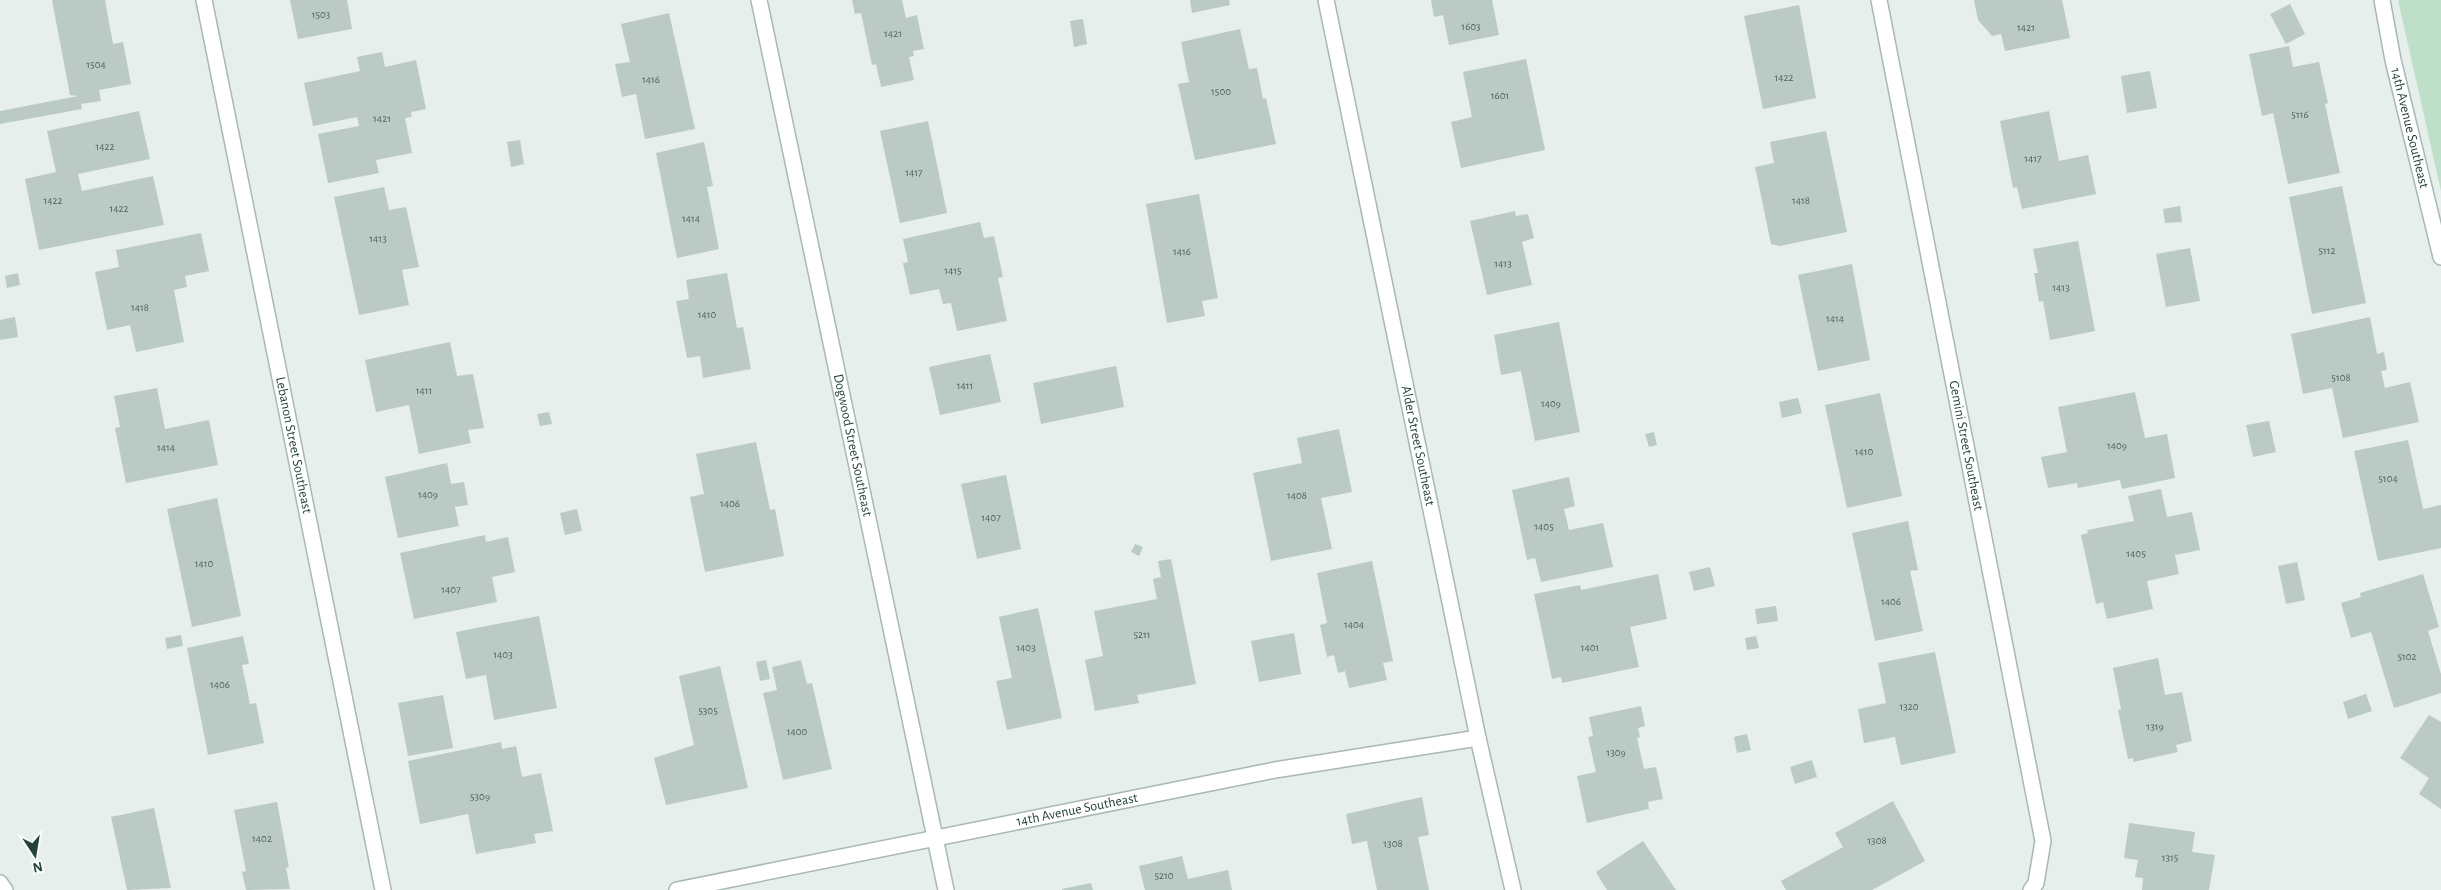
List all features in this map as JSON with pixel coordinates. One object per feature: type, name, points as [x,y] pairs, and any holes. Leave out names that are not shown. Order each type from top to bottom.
[{"type":"street","name":"Lebanon Street Southeast","points":[[204,0],[382,890]]},
{"type":"street","name":"Dogwood Street Southeast","points":[[759,0],[946,890]]},
{"type":"street","name":"Alder Street Southeast","points":[[1326,0],[1478,738],[1513,890]]},
{"type":"street","name":"Gemini Street Southeast","points":[[1879,0],[2043,841],[2036,883],[2031,890]]},
{"type":"street","name":"14th Avenue Southeast","points":[[2382,0],[2393,60],[2441,257]]},
{"type":"street","name":"14th Avenue Southeast","points":[[677,890],[1275,770],[1478,738]]},
{"type":"street","points":[[0,883],[4,890]]},
{"type":"green space","points":[[2398,0],[2441,0],[2441,191]]},
{"type":"building","points":[[52,0],[105,0],[113,44],[123,42],[131,84],[99,90],[101,101],[81,104],[82,109],[0,124],[0,111],[78,96],[70,95]]},
{"type":"building","points":[[290,0],[347,0],[352,29],[298,39]]},
{"type":"building","points":[[852,0],[902,0],[906,18],[917,15],[924,49],[913,51],[914,56],[909,57],[914,80],[881,87],[876,64],[872,65],[861,13],[855,14]]},
{"type":"building","points":[[1190,0],[1229,0],[1230,5],[1192,13]]},
{"type":"building","points":[[1431,0],[1492,0],[1499,35],[1449,45],[1443,15],[1434,17]]},
{"type":"building","points":[[1974,0],[2062,0],[2070,38],[2005,51],[2001,34],[1992,36],[1978,20]]},
{"type":"building","points":[[2290,4],[2305,34],[2286,44],[2270,14]]},
{"type":"building","points":[[1799,5],[1816,98],[1763,109],[1744,16]]},
{"type":"building","points":[[669,13],[695,129],[645,139],[636,94],[622,97],[615,64],[630,62],[621,24]]},
{"type":"building","points":[[1083,19],[1087,44],[1074,47],[1070,21]]},
{"type":"building","points":[[1240,29],[1249,69],[1257,68],[1263,99],[1266,98],[1276,144],[1195,160],[1178,84],[1189,82],[1181,42]]},
{"type":"building","points":[[2289,46],[2293,67],[2319,62],[2328,103],[2325,104],[2340,173],[2288,184],[2273,113],[2262,116],[2249,54]]},
{"type":"building","points":[[382,52],[385,67],[416,60],[426,109],[411,112],[412,117],[405,118],[412,153],[376,160],[379,173],[328,183],[318,134],[359,126],[357,117],[313,126],[304,83],[360,71],[357,57]]},
{"type":"building","points":[[1526,59],[1545,150],[1461,168],[1451,122],[1472,117],[1463,72]]},
{"type":"building","points":[[2150,71],[2157,108],[2127,113],[2121,76]]},
{"type":"building","points":[[139,111],[150,159],[78,174],[82,191],[153,176],[164,225],[39,250],[25,179],[56,172],[47,131]]},
{"type":"building","points":[[2049,111],[2059,161],[2088,155],[2096,194],[2022,209],[2017,187],[2013,188],[2000,121]]},
{"type":"building","points":[[928,121],[947,213],[900,223],[880,131]]},
{"type":"building","points":[[1826,131],[1847,232],[1780,246],[1771,244],[1755,167],[1774,163],[1770,142]]},
{"type":"building","points":[[520,140],[524,164],[511,167],[507,142]]},
{"type":"building","points":[[704,142],[713,186],[707,187],[719,249],[677,258],[656,153]]},
{"type":"building","points":[[2342,186],[2366,303],[2312,314],[2289,197]]},
{"type":"building","points":[[384,187],[389,210],[406,207],[419,267],[402,270],[409,305],[359,315],[334,197]]},
{"type":"building","points":[[1199,194],[1218,298],[1202,301],[1205,316],[1167,323],[1146,204]]},
{"type":"building","points":[[2180,206],[2182,222],[2165,223],[2163,209]]},
{"type":"building","points":[[1515,211],[1516,216],[1528,214],[1534,238],[1522,242],[1532,285],[1487,295],[1470,221]]},
{"type":"building","points":[[980,222],[984,238],[994,236],[1003,277],[998,278],[1007,321],[957,331],[951,303],[943,304],[939,289],[910,295],[903,263],[908,262],[903,239]]},
{"type":"building","points":[[201,233],[209,271],[185,276],[187,287],[174,290],[184,342],[136,352],[130,325],[107,330],[95,272],[119,267],[116,250]]},
{"type":"building","points":[[2078,241],[2095,331],[2050,340],[2043,301],[2039,302],[2034,273],[2038,273],[2033,249]]},
{"type":"building","points":[[2190,248],[2200,301],[2166,307],[2156,254]]},
{"type":"building","points":[[1852,264],[1870,360],[1818,371],[1798,275]]},
{"type":"building","points":[[18,273],[20,285],[7,288],[5,276]]},
{"type":"building","points":[[727,273],[737,328],[743,327],[751,369],[703,378],[700,356],[687,358],[676,301],[689,299],[686,280]]},
{"type":"building","points":[[15,317],[18,337],[0,340],[0,320]]},
{"type":"building","points":[[2370,317],[2377,354],[2384,352],[2387,370],[2381,371],[2385,388],[2410,382],[2419,422],[2343,438],[2332,388],[2303,394],[2291,334]]},
{"type":"building","points":[[1559,322],[1580,432],[1535,441],[1521,371],[1501,375],[1494,335]]},
{"type":"building","points":[[450,342],[457,376],[473,374],[484,428],[468,430],[471,443],[419,454],[409,405],[376,412],[365,360]]},
{"type":"building","points":[[990,354],[1001,402],[940,415],[929,367]]},
{"type":"building","points":[[1116,366],[1124,407],[1041,424],[1033,383]]},
{"type":"building","points":[[157,388],[165,429],[209,420],[218,465],[126,483],[115,428],[120,427],[114,396]]},
{"type":"building","points":[[2135,392],[2145,438],[2167,434],[2175,478],[2122,489],[2120,480],[2078,488],[2077,483],[2048,488],[2041,457],[2067,452],[2058,407]]},
{"type":"building","points":[[1880,393],[1902,496],[1847,508],[1825,405]]},
{"type":"building","points":[[1798,398],[1802,413],[1782,418],[1779,402]]},
{"type":"building","points":[[549,412],[552,424],[540,426],[537,414]]},
{"type":"building","points":[[2269,421],[2276,452],[2253,457],[2246,425]]},
{"type":"building","points":[[1339,429],[1352,492],[1321,498],[1332,549],[1271,561],[1253,473],[1302,463],[1297,438]]},
{"type":"building","points":[[1654,432],[1657,445],[1649,447],[1645,434]]},
{"type":"building","points":[[2408,440],[2423,509],[2441,505],[2441,548],[2378,561],[2354,451]]},
{"type":"building","points":[[756,442],[770,510],[775,509],[784,556],[705,572],[690,497],[704,494],[696,454]]},
{"type":"building","points":[[447,463],[451,484],[464,482],[468,505],[455,507],[459,526],[398,538],[385,477]]},
{"type":"building","points":[[1006,475],[1021,549],[977,559],[961,484]]},
{"type":"building","points":[[1569,477],[1575,506],[1564,509],[1569,530],[1603,523],[1613,567],[1541,582],[1535,558],[1527,560],[1512,490]]},
{"type":"building","points":[[2161,489],[2167,517],[2192,512],[2200,550],[2175,555],[2179,574],[2147,581],[2153,609],[2107,619],[2103,602],[2096,604],[2081,535],[2088,533],[2087,530],[2134,521],[2128,496]]},
{"type":"building","points":[[217,498],[241,616],[192,627],[167,509]]},
{"type":"building","points":[[577,509],[582,531],[565,535],[560,513]]},
{"type":"building","points":[[1908,521],[1918,570],[1910,571],[1923,631],[1875,641],[1852,533]]},
{"type":"building","points":[[485,535],[486,542],[508,537],[515,572],[492,577],[497,602],[414,619],[400,553]]},
{"type":"building","points":[[1135,544],[1143,547],[1139,556],[1131,552]]},
{"type":"building","points":[[1171,559],[1196,684],[1137,695],[1139,703],[1095,711],[1085,660],[1103,656],[1094,611],[1157,599],[1153,579],[1161,577],[1158,561]]},
{"type":"building","points":[[1372,561],[1393,661],[1383,663],[1387,680],[1349,688],[1345,671],[1338,673],[1334,655],[1327,657],[1320,625],[1327,623],[1317,573]]},
{"type":"building","points":[[2297,562],[2305,600],[2286,604],[2278,566]]},
{"type":"building","points":[[1710,567],[1715,586],[1694,591],[1689,572]]},
{"type":"building","points":[[1658,574],[1667,619],[1630,627],[1639,667],[1562,683],[1561,677],[1552,679],[1534,594],[1580,585],[1581,590]]},
{"type":"building","points":[[2423,574],[2439,627],[2428,631],[2441,674],[2441,693],[2394,708],[2371,632],[2351,638],[2341,603],[2361,597],[2360,593]]},
{"type":"building","points":[[1776,606],[1778,621],[1757,624],[1755,609]]},
{"type":"building","points":[[1038,608],[1062,718],[1007,730],[996,681],[1012,678],[999,617]]},
{"type":"building","points":[[539,616],[557,708],[494,720],[486,675],[466,679],[456,632]]},
{"type":"building","points":[[1294,633],[1301,674],[1259,682],[1251,641]]},
{"type":"building","points":[[181,635],[183,646],[167,649],[165,638]]},
{"type":"building","points":[[243,636],[249,664],[242,665],[250,704],[256,703],[264,743],[208,755],[187,648]]},
{"type":"building","points":[[1756,636],[1759,648],[1747,650],[1745,638]]},
{"type":"building","points":[[1935,652],[1956,753],[1901,765],[1895,737],[1864,743],[1858,709],[1886,703],[1878,663]]},
{"type":"building","points":[[2158,658],[2165,695],[2182,692],[2192,741],[2176,745],[2178,752],[2133,762],[2133,758],[2128,759],[2118,710],[2121,709],[2113,668]]},
{"type":"building","points":[[766,660],[770,679],[760,681],[756,662]]},
{"type":"building","points":[[801,660],[807,684],[812,683],[832,769],[783,780],[763,693],[777,690],[772,667]]},
{"type":"building","points":[[720,666],[748,788],[666,805],[654,758],[694,745],[679,676]]},
{"type":"building","points":[[2366,694],[2372,711],[2348,719],[2343,702]]},
{"type":"building","points":[[443,695],[453,748],[408,756],[398,703]]},
{"type":"building","points":[[1641,706],[1645,726],[1638,728],[1640,737],[1637,738],[1644,769],[1656,767],[1663,799],[1648,802],[1649,809],[1587,823],[1577,776],[1596,772],[1588,737],[1593,736],[1589,717]]},
{"type":"building","points":[[2429,715],[2441,722],[2441,809],[2419,794],[2429,778],[2400,758]]},
{"type":"building","points":[[1747,734],[1751,750],[1737,753],[1734,737]]},
{"type":"building","points":[[501,742],[502,749],[516,746],[522,777],[541,773],[553,831],[534,834],[536,843],[476,854],[468,814],[420,824],[408,761]]},
{"type":"building","points":[[1812,760],[1817,777],[1795,784],[1790,767]]},
{"type":"building","points":[[1422,797],[1429,835],[1418,837],[1429,890],[1377,890],[1367,841],[1352,844],[1346,814]]},
{"type":"building","points":[[1893,801],[1925,861],[1872,890],[1786,890],[1781,881],[1843,847],[1835,833]]},
{"type":"building","points":[[277,802],[289,867],[286,868],[290,889],[246,890],[242,872],[246,871],[234,810]]},
{"type":"building","points":[[154,808],[171,888],[127,890],[111,817]]},
{"type":"building","points":[[2129,823],[2195,832],[2192,852],[2215,855],[2209,890],[2142,890],[2143,878],[2135,877],[2138,860],[2124,858]]},
{"type":"building","points":[[1643,841],[1676,890],[1607,890],[1596,872]]},
{"type":"building","points":[[1182,856],[1188,879],[1228,870],[1232,890],[1145,890],[1139,866]]},
{"type":"building","points":[[1091,883],[1093,890],[1062,890],[1062,889]]}]
